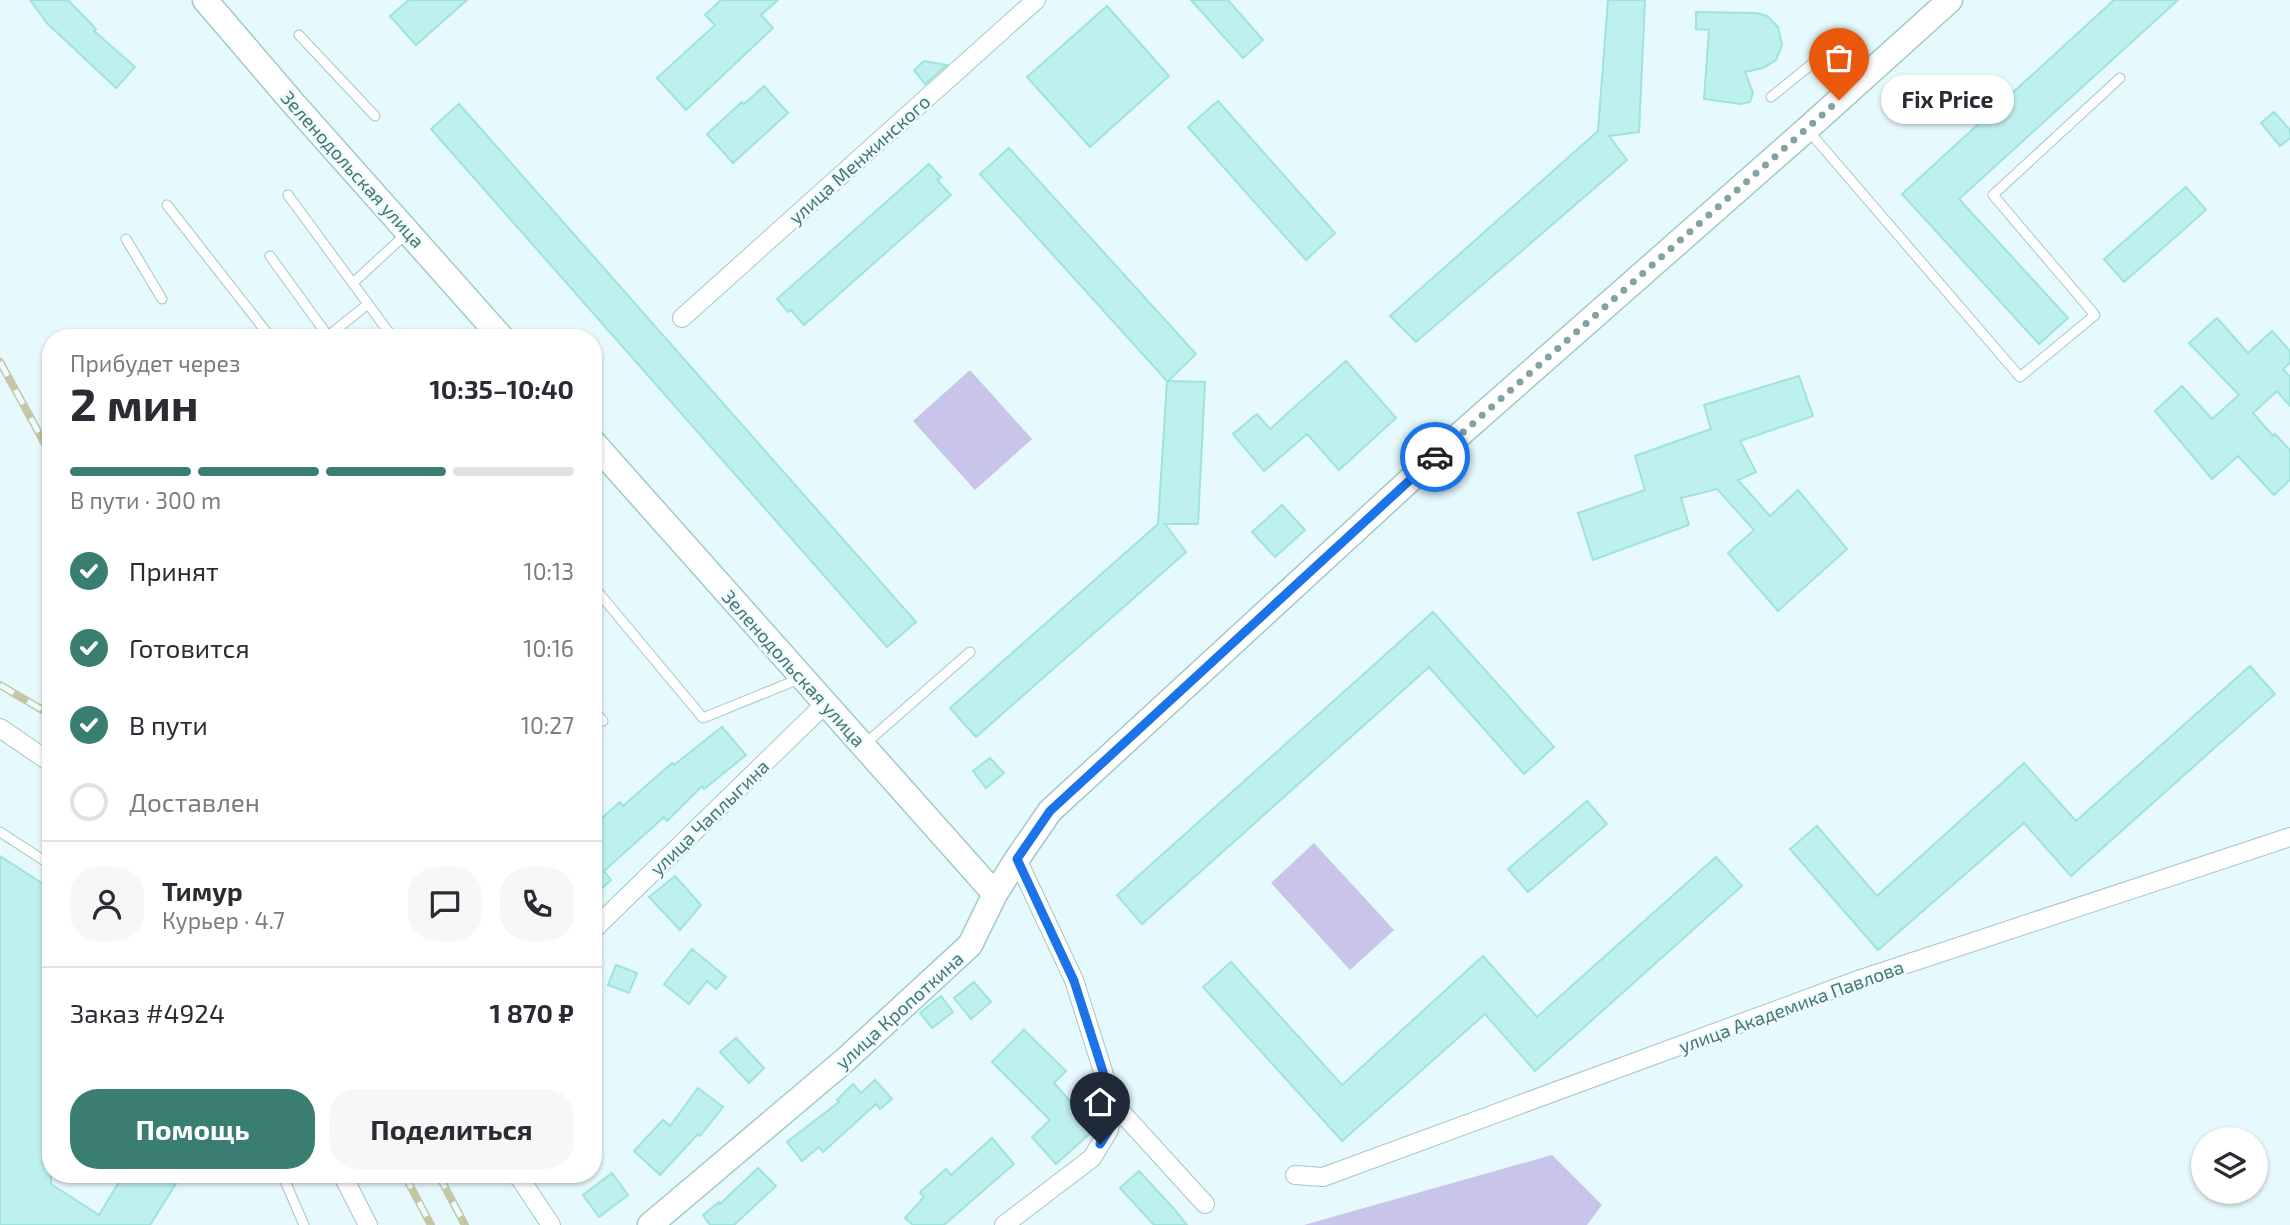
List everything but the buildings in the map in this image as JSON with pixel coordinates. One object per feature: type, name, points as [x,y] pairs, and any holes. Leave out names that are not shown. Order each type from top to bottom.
[{"type":"street","name":"Зеленодольская улица","points":[[205,0],[494,329]]},
{"type":"street","name":"улица Менжинского","points":[[682,318],[1036,0]]},
{"type":"street","name":"улица Кропоткина","points":[[650,1225],[844,1061],[970,945],[995,894],[1050,811],[1448,445],[1950,0]]},
{"type":"street","name":"Зеленодольская улица","points":[[602,452],[995,894]]},
{"type":"street","name":"улица Чаплыгина","points":[[602,921],[825,704]]},
{"type":"street","points":[[0,727],[42,757]]},
{"type":"street","name":"улица Академика Павлова","points":[[1295,1175],[1323,1177],[1861,979],[2290,837]]},
{"type":"street","points":[[1017,859],[1074,981],[1113,1103],[1205,1204]]},
{"type":"street","points":[[1004,1225],[1091,1158],[1109,1130],[1113,1103]]},
{"type":"street","points":[[347,1183],[368,1225]]},
{"type":"street","points":[[523,1183],[551,1225]]},
{"type":"lane","points":[[299,35],[375,116]]},
{"type":"lane","points":[[1772,97],[1843,38]]},
{"type":"lane","points":[[1807,129],[2020,377],[2095,315],[1993,195],[2120,78]]},
{"type":"lane","points":[[288,195],[386,329]]},
{"type":"lane","points":[[167,205],[264,329]]},
{"type":"lane","points":[[353,283],[409,232]]},
{"type":"lane","points":[[126,239],[162,299]]},
{"type":"lane","points":[[270,256],[321,329]]},
{"type":"lane","points":[[337,329],[368,304]]},
{"type":"lane","points":[[602,597],[703,718],[801,678]]},
{"type":"lane","points":[[864,745],[970,652]]},
{"type":"lane","points":[[0,832],[42,859]]},
{"type":"lane","points":[[286,1183],[304,1225]]},
{"type":"shaded area","points":[[970,370],[1032,439],[975,490],[913,421]]},
{"type":"shaded area","points":[[1314,843],[1394,930],[1350,970],[1271,883]]},
{"type":"shaded area","points":[[1552,1155],[1602,1205],[1587,1225],[1304,1225]]},
{"type":"railway","points":[[0,362],[42,439]]},
{"type":"railway","points":[[0,685],[42,710]]},
{"type":"railway","points":[[409,1183],[431,1225]]},
{"type":"railway","points":[[443,1183],[465,1225]]},
{"type":"way so far","points":[[1435,457],[1839,100]]},
{"type":"place","name":"Fix Price","points":[[1839,100]]},
{"type":"route","points":[[1100,1144],[1109,1130],[1113,1103],[1074,981],[1017,859],[1050,811],[1435,457]]}]
